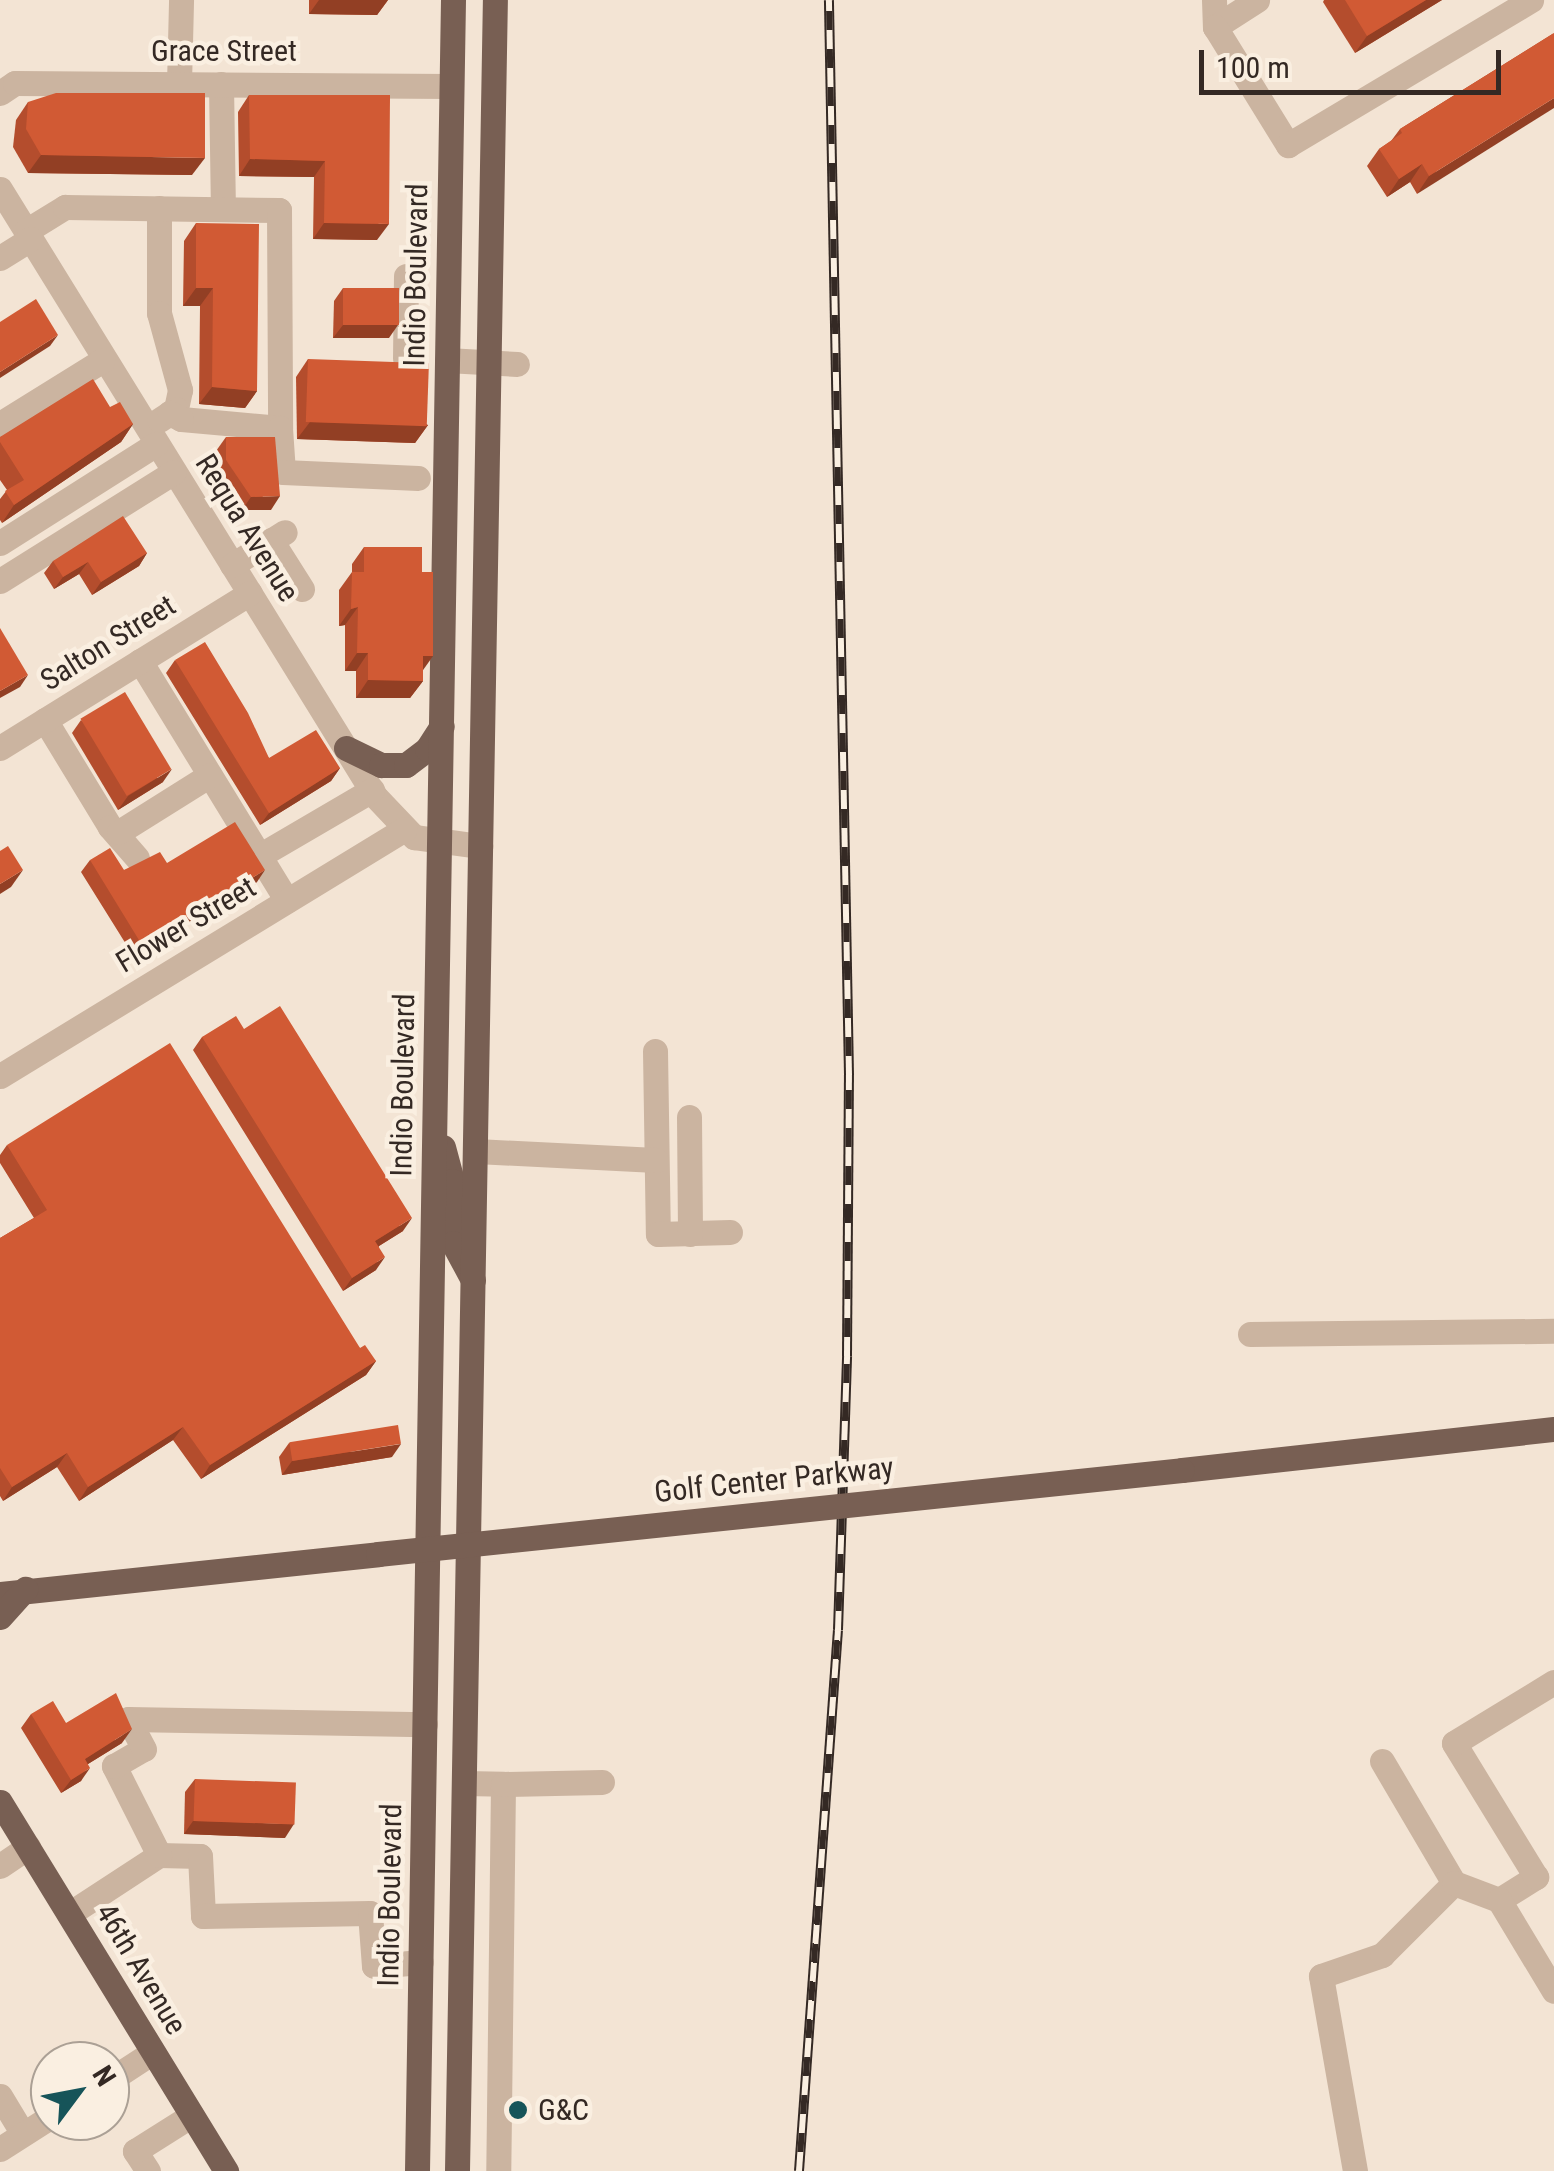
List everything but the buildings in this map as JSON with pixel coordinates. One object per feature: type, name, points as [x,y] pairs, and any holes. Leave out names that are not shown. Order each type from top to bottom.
[{"type":"main road","name":"Indio Boulevard","points":[[417,2171],[452,0]]},
{"type":"main road","points":[[457,2171],[494,0]]},
{"type":"main road","points":[[346,748],[380,765],[406,765],[428,749],[442,726]]},
{"type":"main road","points":[[435,1118],[452,1181],[453,1243],[474,1280]]},
{"type":"main road","name":"Golf Center Parkway","points":[[12,1592],[1554,1429]]},
{"type":"main road","points":[[0,1617],[12,1592]]},
{"type":"main road","name":"46th Avenue","points":[[0,1802],[226,2171]]},
{"type":"street","points":[[180,84],[181,0]]},
{"type":"street","points":[[1214,0],[1215,27],[1288,145],[1531,0]]},
{"type":"street","points":[[1215,27],[1257,0]]},
{"type":"street","name":"Grace Street","points":[[0,93],[15,83],[451,86]]},
{"type":"street","points":[[221,84],[223,208]]},
{"type":"street","name":"Requa Avenue","points":[[0,188],[372,790],[405,829],[438,842],[480,846]]},
{"type":"street","points":[[0,258],[64,207],[279,210],[283,472],[418,478]]},
{"type":"street","points":[[0,543],[152,436],[170,413],[180,390],[158,313],[159,208]]},
{"type":"street","points":[[405,358],[406,276]]},
{"type":"street","points":[[0,424],[103,360]]},
{"type":"street","points":[[447,360],[518,364]]},
{"type":"street","points":[[170,413],[181,420],[280,428]]},
{"type":"street","points":[[0,581],[174,472]]},
{"type":"street","points":[[232,565],[278,536],[302,589]]},
{"type":"street","name":"Salton Street","points":[[0,748],[250,593]]},
{"type":"street","points":[[140,661],[287,901]]},
{"type":"street","points":[[45,720],[110,827],[119,832],[137,858]]},
{"type":"street","points":[[119,832],[210,775]]},
{"type":"street","points":[[259,856],[372,790]]},
{"type":"street","name":"Flower Street","points":[[0,1076],[405,829]]},
{"type":"street","points":[[654,1051],[658,1234],[730,1232]]},
{"type":"street","points":[[689,1116],[690,1234]]},
{"type":"street","points":[[476,1151],[656,1160]]},
{"type":"street","points":[[1250,1334],[1554,1331]]},
{"type":"street","points":[[1499,1900],[1545,1872],[1454,1744],[1554,1682]]},
{"type":"street","points":[[159,1855],[114,1766],[144,1750],[128,1719],[425,1724]]},
{"type":"street","points":[[1382,1760],[1454,1883],[1499,1900],[1554,1990]]},
{"type":"street","points":[[464,1783],[602,1782]]},
{"type":"street","points":[[498,2171],[502,1784]]},
{"type":"street","points":[[0,1866],[28,1848]]},
{"type":"street","points":[[69,1914],[159,1855],[200,1856],[203,1916],[370,1913],[374,1966],[421,1962]]},
{"type":"street","points":[[463,1859],[502,1860]]},
{"type":"street","points":[[1355,2171],[1321,1976],[1382,1955],[1454,1883]]},
{"type":"street","points":[[461,1958],[500,1958]]},
{"type":"street","points":[[130,2067],[153,2052]]},
{"type":"street","points":[[459,2072],[499,2071]]},
{"type":"street","points":[[0,2096],[24,2134]]},
{"type":"street","points":[[148,2171],[136,2151],[192,2115]]},
{"type":"street","points":[[0,2149],[30,2130]]},
{"type":"railway","points":[[799,2171],[838,1630],[847,1356],[849,1075],[829,0]]},
{"type":"place","name":"G&C","points":[[518,2110]]}]
